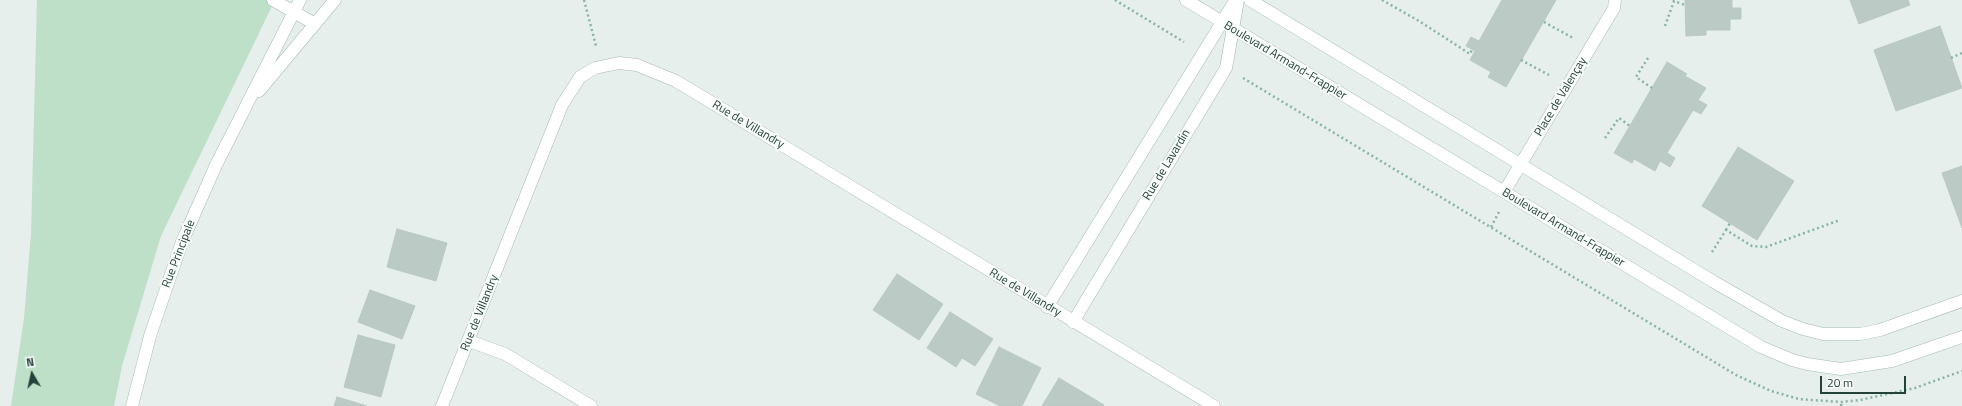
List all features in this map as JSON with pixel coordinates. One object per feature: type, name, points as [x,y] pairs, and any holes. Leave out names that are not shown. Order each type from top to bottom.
[{"type":"street","points":[[273,0],[315,24]]},
{"type":"street","name":"Rue Principale","points":[[132,406],[150,336],[182,242],[216,165],[300,0]]},
{"type":"street","name":"Rue Principale","points":[[244,109],[335,0]]},
{"type":"street","name":"Boulevard Armand-Frappier","points":[[1186,0],[1715,321],[1761,347],[1792,360],[1825,368],[1860,367],[1892,361],[1962,337]]},
{"type":"street","name":"Rue de Lavardin","points":[[1047,307],[1228,26],[1237,0]]},
{"type":"street","points":[[1250,0],[1727,290],[1782,321],[1803,329],[1823,334],[1860,334],[1899,323],[1962,301]]},
{"type":"street","name":"Place de Valençay","points":[[1504,192],[1614,8],[1615,0]]},
{"type":"street","name":"Rue de Lavardin","points":[[1073,322],[1226,68],[1228,26]]},
{"type":"street","name":"Rue de Villandry","points":[[442,406],[562,105],[580,77],[595,68],[619,62],[637,64],[676,82],[1047,307],[1214,406]]},
{"type":"street","points":[[469,341],[504,354],[591,406]]},
{"type":"path","points":[[584,0],[595,41]]},
{"type":"path","points":[[1115,0],[1181,41]]},
{"type":"path","points":[[1382,0],[1419,21],[1470,54],[1472,50]]},
{"type":"path","points":[[1665,26],[1674,1],[1685,5]]},
{"type":"path","points":[[1544,22],[1590,48]]},
{"type":"path","points":[[1951,58],[1962,53]]},
{"type":"path","points":[[1648,58],[1636,77],[1652,88]]},
{"type":"path","points":[[1521,60],[1535,66],[1567,87]]},
{"type":"path","points":[[1249,81],[1736,375],[1771,391],[1787,396],[1812,400],[1842,402],[1875,398],[1901,392],[1962,371]]},
{"type":"path","points":[[1605,138],[1619,118],[1630,126]]},
{"type":"path","points":[[1726,230],[1752,246],[1766,247],[1840,220]]},
{"type":"path","points":[[1712,252],[1730,223]]},
{"type":"path","points":[[1841,406],[1842,402]]},
{"type":"green space","points":[[37,0],[275,0],[161,236],[122,366],[114,406],[11,406],[24,318],[31,233]]},
{"type":"building","points":[[1502,0],[1556,0],[1506,87],[1488,77],[1491,72],[1470,60],[1475,51],[1466,46],[1471,37],[1479,41]]},
{"type":"building","points":[[1685,0],[1732,0],[1732,8],[1741,8],[1741,19],[1730,19],[1730,30],[1706,30],[1706,35],[1686,36]]},
{"type":"building","points":[[1850,0],[1908,0],[1910,5],[1859,24]]},
{"type":"building","points":[[1940,26],[1962,88],[1896,111],[1874,50]]},
{"type":"building","points":[[1667,62],[1687,74],[1685,76],[1706,88],[1698,100],[1707,105],[1701,114],[1693,110],[1667,153],[1675,158],[1670,167],[1660,161],[1655,171],[1634,159],[1632,163],[1614,153]]},
{"type":"building","points":[[1738,147],[1794,181],[1757,240],[1702,206]]},
{"type":"building","points":[[1962,166],[1962,228],[1942,173]]},
{"type":"building","points":[[397,229],[447,243],[436,281],[387,267]]},
{"type":"building","points":[[897,274],[943,304],[919,340],[873,310]]},
{"type":"building","points":[[370,290],[415,306],[402,339],[358,322]]},
{"type":"building","points":[[950,312],[993,339],[975,366],[962,358],[956,367],[927,348]]},
{"type":"building","points":[[358,335],[395,345],[381,397],[344,387]]},
{"type":"building","points":[[999,347],[1041,368],[1022,406],[1000,406],[976,394]]},
{"type":"building","points":[[1059,378],[1104,405],[1042,406]]},
{"type":"building","points":[[337,397],[367,406],[334,406]]}]
